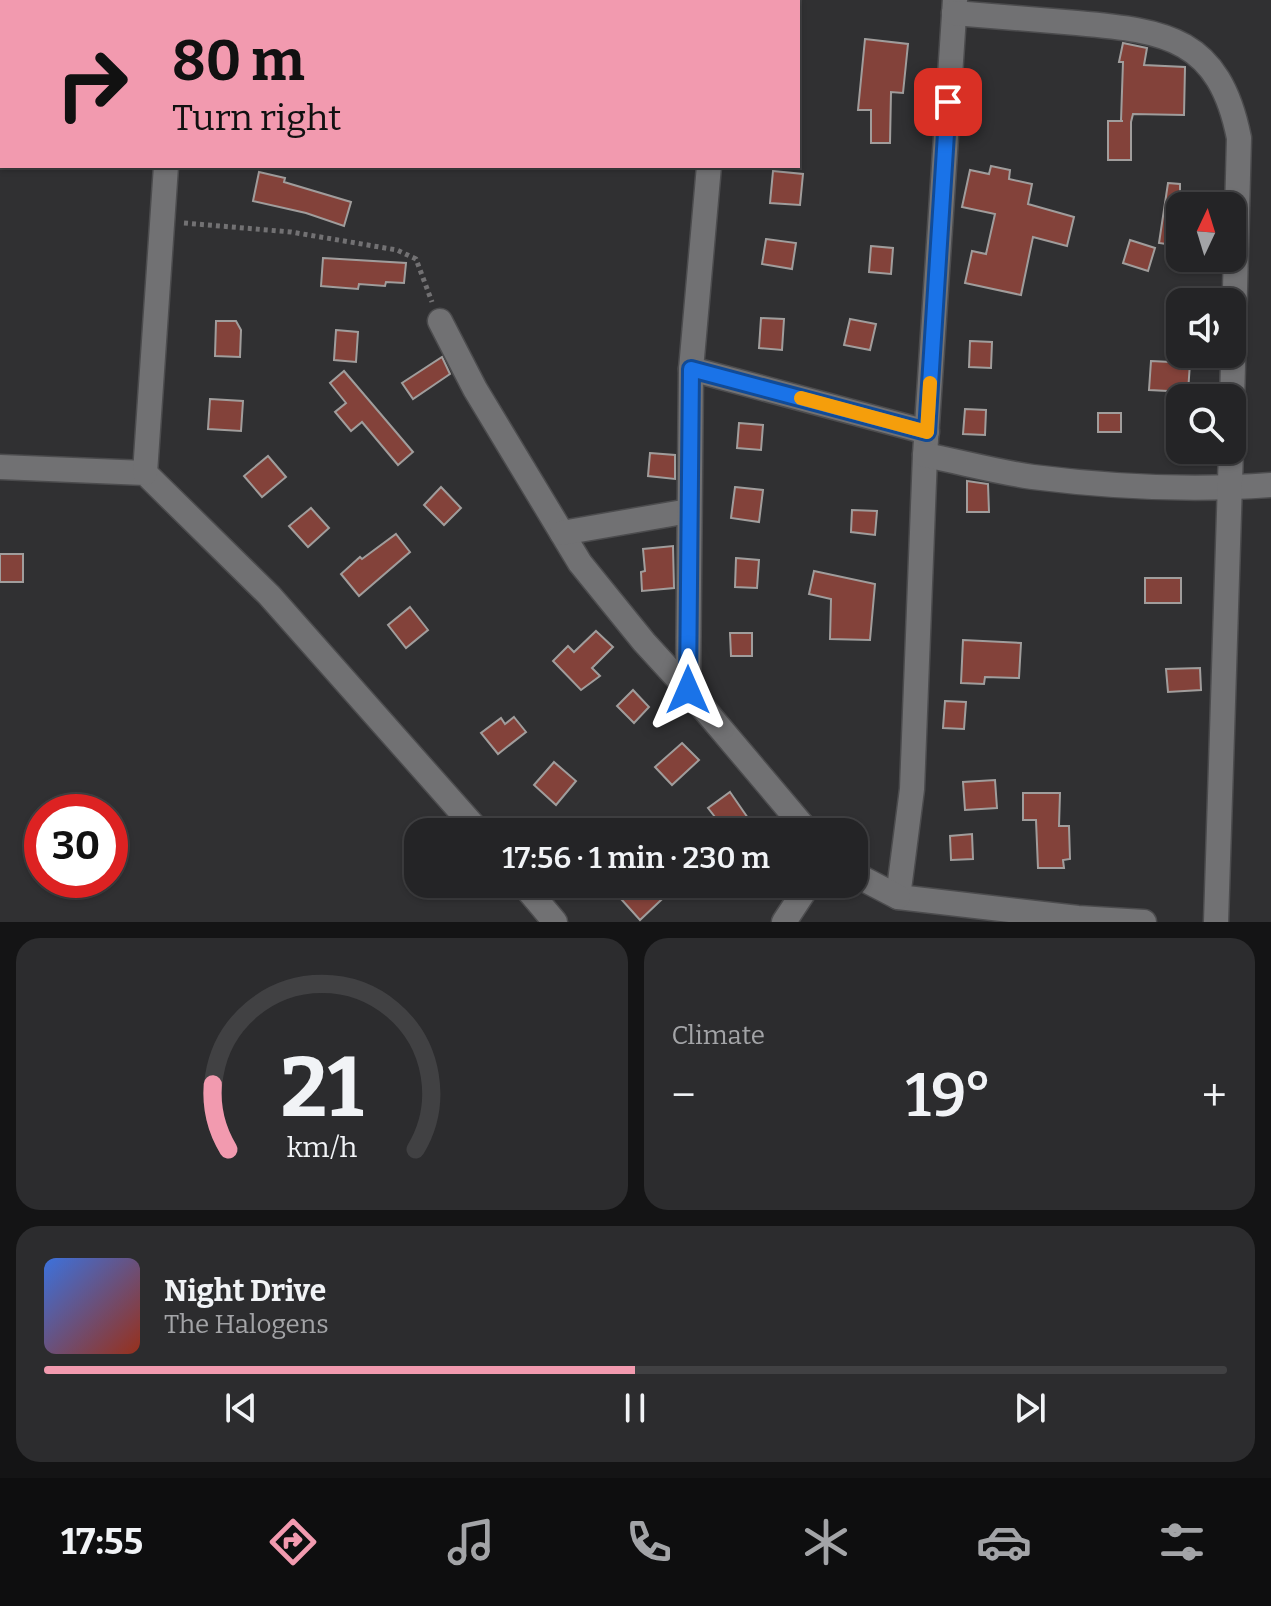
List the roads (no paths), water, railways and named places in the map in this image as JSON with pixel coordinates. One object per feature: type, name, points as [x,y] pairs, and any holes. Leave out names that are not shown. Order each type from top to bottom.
[{"type":"street","points":[[898,897],[912,789],[926,443],[955,6],[1138,29],[1173,39],[1201,58],[1221,83],[1233,106],[1239,138],[1232,384]]},
{"type":"street","points":[[145,473],[166,168]]},
{"type":"street","points":[[688,690],[691,369],[709,168]]},
{"type":"street","points":[[440,321],[475,389],[599,588],[796,818]]},
{"type":"street","points":[[691,369],[1044,478],[1130,487],[1230,488],[1271,485]]},
{"type":"street","points":[[1216,922],[1231,464]]},
{"type":"street","points":[[0,467],[145,473],[269,595],[467,818]]},
{"type":"street","points":[[562,533],[689,511]]},
{"type":"street","points":[[868,881],[898,897],[1078,918],[1144,922]]},
{"type":"street","points":[[535,898],[555,922]]},
{"type":"street","points":[[784,922],[800,898]]}]
